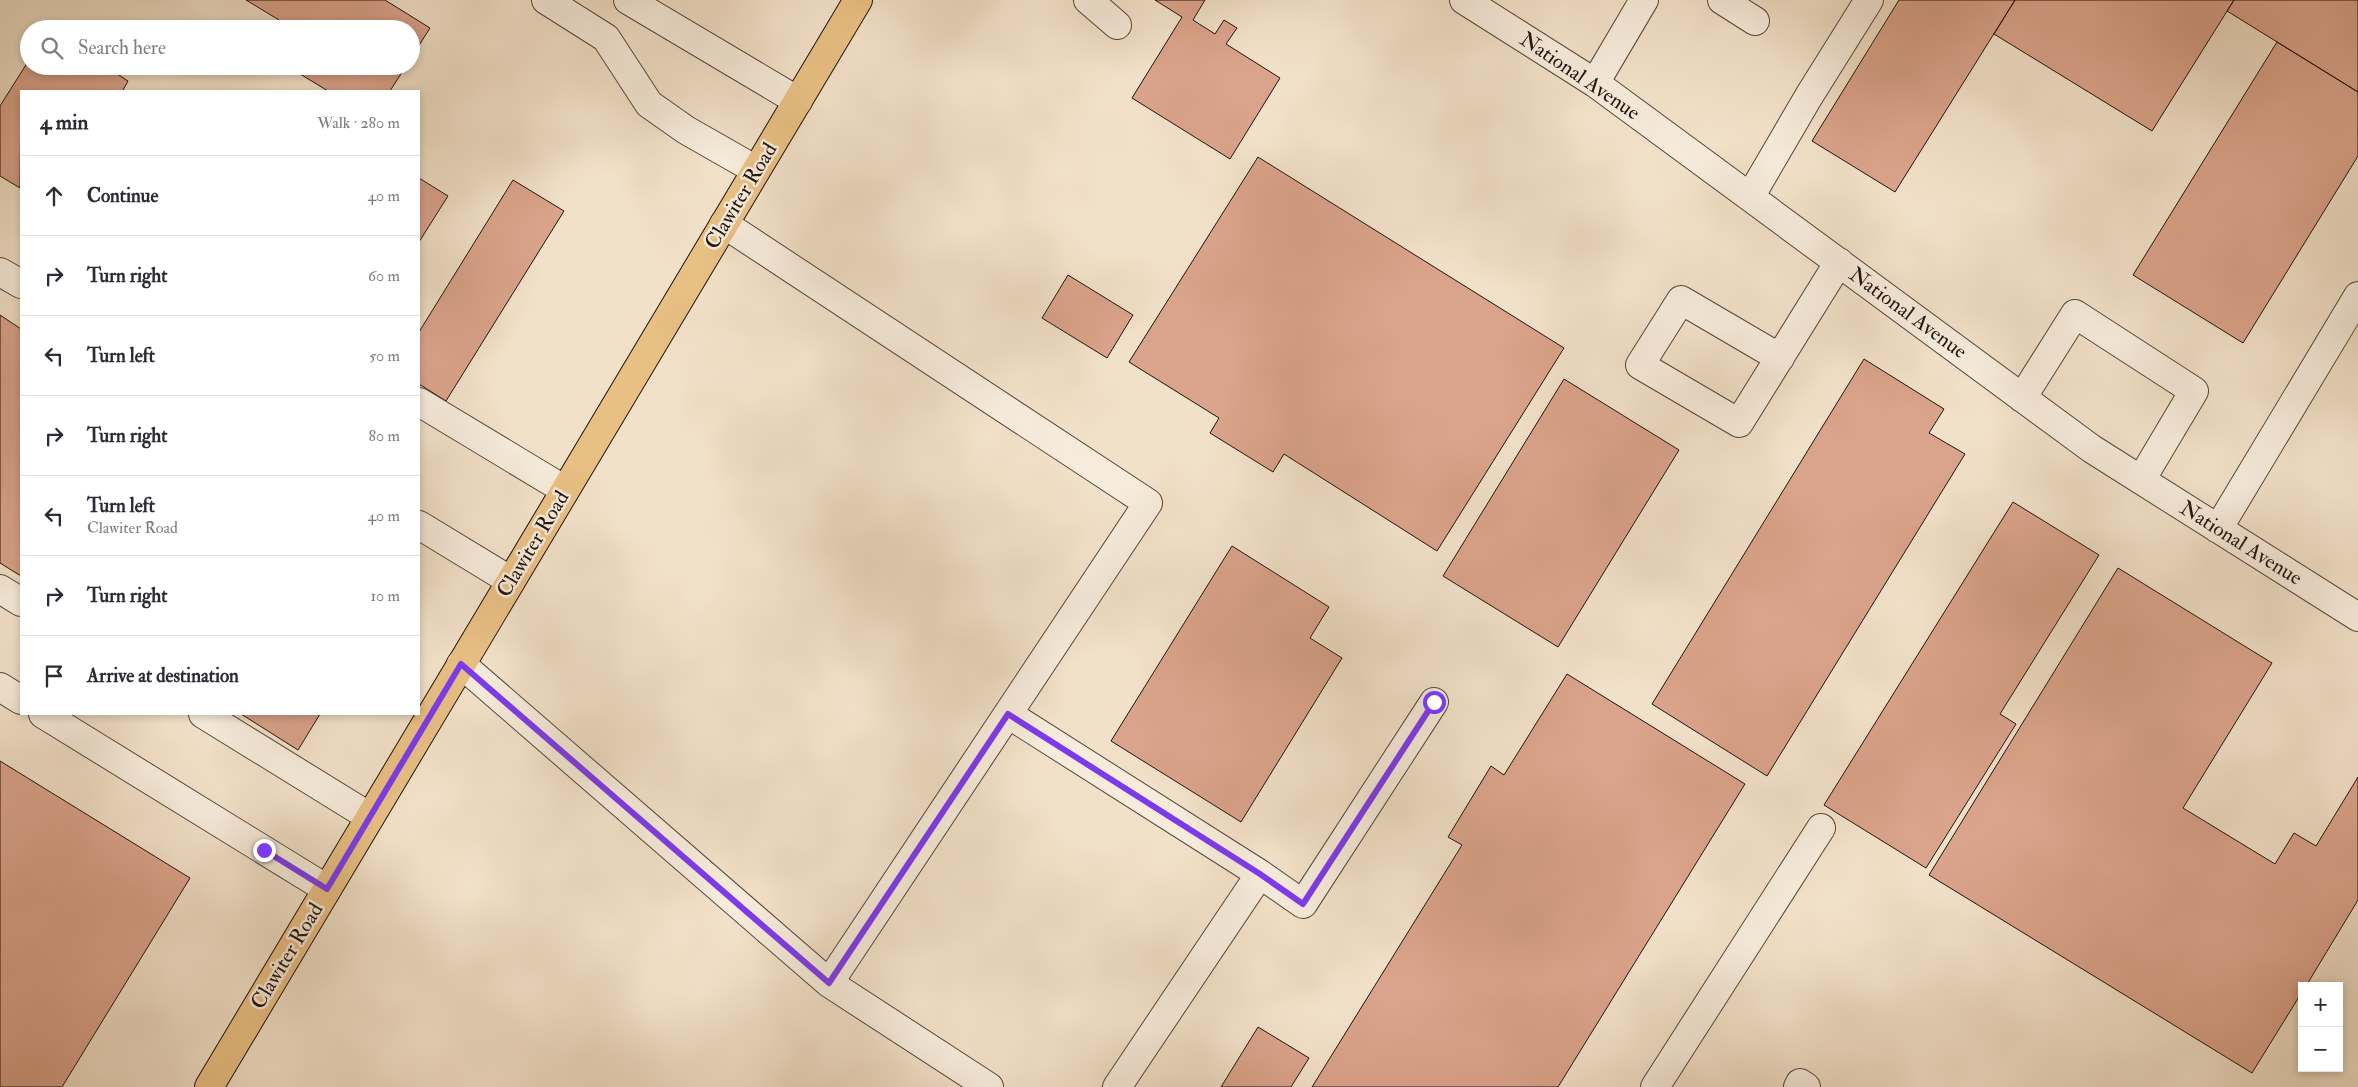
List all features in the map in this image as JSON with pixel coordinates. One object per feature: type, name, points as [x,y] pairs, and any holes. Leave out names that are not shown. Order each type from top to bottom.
[{"type":"main road","name":"Clawiter Road","points":[[209,1087],[858,0]]},
{"type":"street","points":[[546,0],[606,38],[649,104],[686,130],[756,170]]},
{"type":"street","points":[[628,0],[798,101]]},
{"type":"street","points":[[1088,0],[1116,25]]},
{"type":"street","name":"National Avenue","points":[[1464,0],[1595,83],[2092,449],[2358,617]]},
{"type":"street","points":[[1595,83],[1644,0]]},
{"type":"street","points":[[1722,0],[1755,21]]},
{"type":"street","points":[[1750,197],[1809,96],[1869,0]]},
{"type":"street","points":[[724,224],[1148,503],[829,983]]},
{"type":"street","points":[[1780,358],[1681,300],[1640,365],[1739,423],[1780,358],[1839,262]]},
{"type":"street","points":[[0,272],[20,283]]},
{"type":"street","points":[[2218,529],[2358,296]]},
{"type":"street","points":[[2022,398],[2075,314],[2194,391],[2141,480]]},
{"type":"street","points":[[420,403],[565,490]]},
{"type":"street","points":[[420,526],[511,581]]},
{"type":"street","points":[[0,589],[20,601]]},
{"type":"street","points":[[461,664],[829,983],[989,1087]]},
{"type":"street","points":[[0,687],[20,699]]},
{"type":"street","points":[[1008,714],[1260,874],[1303,904],[1434,702]]},
{"type":"street","points":[[45,715],[327,889]]},
{"type":"street","points":[[205,715],[370,817]]},
{"type":"street","points":[[1654,1087],[1821,828]]},
{"type":"street","points":[[1116,1087],[1260,874]]},
{"type":"street","points":[[1798,1087],[1800,1083],[1806,1087]]},
{"type":"building","points":[[246,0],[385,0],[417,20],[279,20]]},
{"type":"building","points":[[1155,0],[1205,0],[1193,20],[1215,34],[1224,20],[1237,28],[1226,44],[1280,78],[1230,159],[1132,98],[1182,17]]},
{"type":"building","points":[[1899,0],[2015,0],[1895,192],[1812,141]]},
{"type":"building","points":[[2015,0],[2234,0],[2152,131],[1994,34]]},
{"type":"building","points":[[2234,0],[2358,0],[2358,92],[2227,11]]},
{"type":"building","points":[[420,22],[430,28],[420,44]]},
{"type":"building","points":[[2277,42],[2358,92],[2358,156],[2243,343],[2133,275]]},
{"type":"building","points":[[20,74],[119,75],[128,81],[123,90],[20,90],[20,188],[0,176],[0,106]]},
{"type":"building","points":[[302,75],[400,75],[391,90],[326,90]]},
{"type":"building","points":[[1258,157],[1564,348],[1437,551],[1284,454],[1273,472],[1210,433],[1219,418],[1129,362]]},
{"type":"building","points":[[420,179],[448,196],[420,240]]},
{"type":"building","points":[[513,180],[564,211],[446,401],[420,385],[420,330]]},
{"type":"building","points":[[1068,275],[1133,315],[1107,358],[1042,318]]},
{"type":"building","points":[[0,315],[20,328],[20,575],[0,563]]},
{"type":"building","points":[[1864,359],[1944,409],[1929,433],[1965,454],[1767,776],[1652,704]]},
{"type":"building","points":[[1564,379],[1679,450],[1558,647],[1443,576]]},
{"type":"building","points":[[2013,502],[2099,555],[2000,714],[2016,724],[1926,868],[1824,805]]},
{"type":"building","points":[[1232,546],[1329,607],[1310,638],[1342,658],[1241,822],[1111,741]]},
{"type":"building","points":[[2118,568],[2272,663],[2183,808],[2275,864],[2294,833],[2316,846],[2358,777],[2358,900],[2308,982],[2298,982],[2298,998],[2252,1073],[1929,875]]},
{"type":"building","points":[[1567,674],[1745,784],[1558,1087],[1312,1087],[1462,845],[1448,837],[1491,766],[1504,775]]},
{"type":"building","points":[[243,715],[319,715],[298,750]]},
{"type":"building","points":[[0,761],[190,878],[62,1087],[0,1087]]},
{"type":"building","points":[[1258,1027],[1309,1058],[1291,1087],[1221,1087]]},
{"type":"route","points":[[264,850],[327,889],[461,664],[829,983],[1008,714],[1260,874],[1303,904],[1434,702]]}]
